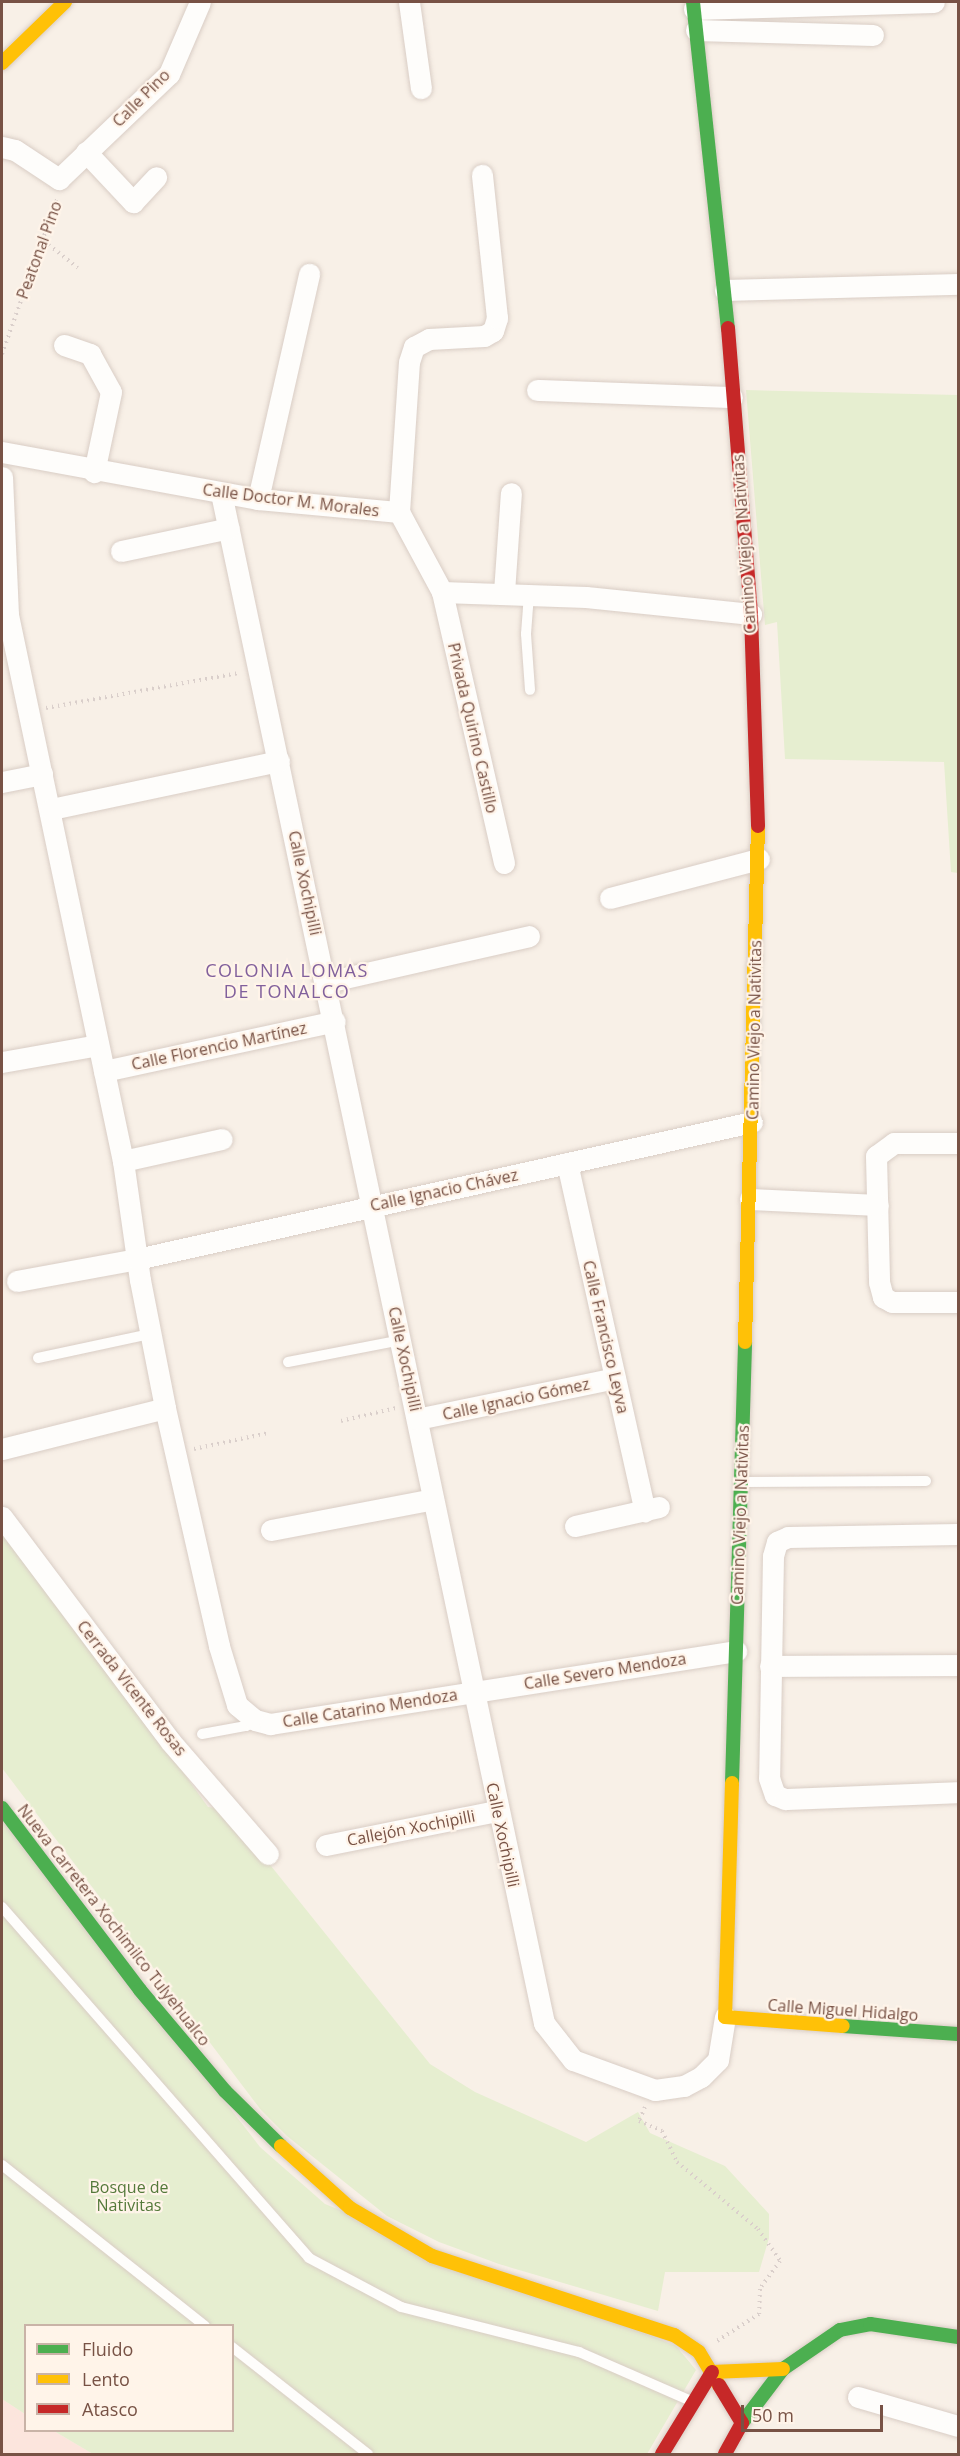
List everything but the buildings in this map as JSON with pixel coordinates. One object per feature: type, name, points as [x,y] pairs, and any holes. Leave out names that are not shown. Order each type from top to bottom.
[{"type":"street","points":[[2,63],[65,2]]},
{"type":"street","name":"Calle Pino","points":[[59,179],[169,74],[200,2]]},
{"type":"street","points":[[410,2],[421,88]]},
{"type":"street","points":[[694,14],[934,2]]},
{"type":"street","points":[[694,14],[873,35]]},
{"type":"street","name":"Camino Viejo a Nativitas","points":[[694,14],[725,290],[751,614],[759,859],[725,2017],[718,2060]]},
{"type":"street","points":[[2,147],[15,150],[59,179]]},
{"type":"street","points":[[86,152],[133,202],[156,177]]},
{"type":"street","points":[[399,512],[409,362],[414,347],[429,339],[484,336],[493,331],[497,318],[482,175]]},
{"type":"street","points":[[258,499],[309,274]]},
{"type":"street","points":[[725,290],[958,284]]},
{"type":"street","points":[[64,345],[90,354],[111,392],[94,472]]},
{"type":"street","points":[[537,390],[732,397]]},
{"type":"street","name":"Calle Doctor M. Morales","points":[[2,452],[94,472],[258,499],[399,512],[442,592]]},
{"type":"street","points":[[2,477],[8,615],[27,712],[51,809],[123,1161],[137,1259],[165,1408],[219,1646],[237,1705],[255,1719]]},
{"type":"street","name":"Calle Xochipilli","points":[[220,493],[327,982],[474,1691],[496,1811],[544,2023],[573,2060],[655,2090],[684,2086],[701,2077],[718,2060]]},
{"type":"street","points":[[504,592],[511,493]]},
{"type":"street","points":[[121,551],[229,528]]},
{"type":"street","points":[[442,592],[504,592],[751,614]]},
{"type":"street","name":"Privada Quirino Castillo","points":[[442,592],[504,863]]},
{"type":"street","points":[[51,809],[279,761]]},
{"type":"street","points":[[2,782],[42,774]]},
{"type":"street","points":[[610,898],[759,859]]},
{"type":"street","points":[[327,982],[529,936]]},
{"type":"street","name":"Calle Florencio Martínez","points":[[104,1071],[335,1021]]},
{"type":"street","points":[[2,1062],[98,1045]]},
{"type":"street","name":"Calle Ignacio Chávez","points":[[17,1281],[137,1259],[752,1122]]},
{"type":"street","points":[[123,1161],[222,1139]]},
{"type":"street","points":[[958,1143],[894,1143],[884,1147],[876,1156],[879,1282],[883,1297],[892,1302],[958,1302]]},
{"type":"street","name":"Calle Francisco Leyva","points":[[567,1163],[615,1378],[652,1509],[575,1526]]},
{"type":"street","points":[[750,1199],[878,1205]]},
{"type":"street","name":"Calle Ignacio Gómez","points":[[415,1412],[615,1378]]},
{"type":"street","points":[[2,1449],[165,1408]]},
{"type":"street","points":[[271,1530],[433,1499]]},
{"type":"street","name":"Cerrada Vicente Rosas","points":[[2,1517],[171,1742],[268,1854]]},
{"type":"street","points":[[958,1534],[789,1537],[777,1542],[770,1666],[769,1778],[775,1795],[785,1799],[958,1792]]},
{"type":"street","name":"Calle Severo Mendoza","points":[[474,1691],[736,1651]]},
{"type":"street","points":[[770,1666],[958,1665]]},
{"type":"street","name":"Calle Catarino Mendoza","points":[[255,1719],[270,1724],[474,1691]]},
{"type":"street","name":"Nueva Carretera Xochimilco Tulyehualco","points":[[2,1808],[140,1990],[225,2091],[350,2208],[432,2256],[622,2314],[674,2335],[699,2352],[742,2423]]},
{"type":"street","name":"Callejón Xochipilli","points":[[326,1845],[496,1811]]},
{"type":"street","name":"Calle Miguel Hidalgo","points":[[725,2017],[958,2034]]},
{"type":"street","points":[[725,2454],[742,2423],[783,2369],[827,2337],[855,2324],[958,2337]]},
{"type":"street","points":[[662,2454],[712,2372],[783,2369]]},
{"type":"street","points":[[858,2397],[958,2426]]},
{"type":"lane","points":[[530,594],[526,634],[530,690]]},
{"type":"lane","points":[[38,1358],[150,1334]]},
{"type":"lane","points":[[288,1362],[401,1340]]},
{"type":"lane","points":[[741,1482],[926,1481]]},
{"type":"lane","points":[[202,1734],[246,1726],[255,1719]]},
{"type":"lane","points":[[2,1907],[309,2258],[401,2307],[579,2352],[694,2403]]},
{"type":"lane","points":[[2,2165],[204,2324]]},
{"type":"lane","points":[[234,2349],[368,2454]]},
{"type":"path","name":"Peatonal Pino","points":[[2,354],[62,188],[59,179]]},
{"type":"path","points":[[43,240],[78,268]]},
{"type":"path","points":[[27,712],[260,670]]},
{"type":"path","points":[[341,1421],[415,1412]]},
{"type":"path","points":[[175,1453],[268,1433]]},
{"type":"path","points":[[655,2090],[655,2110],[645,2106],[639,2121],[662,2131],[677,2162],[758,2229],[780,2261],[760,2289],[759,2314],[699,2352]]},
{"type":"shaded area","points":[[2,2399],[24,2413],[24,2432],[56,2432],[93,2454],[2,2454]]},
{"type":"green space","points":[[746,390],[958,395],[958,873],[951,872],[944,762],[785,759],[777,622],[765,625]]},
{"type":"green space","points":[[2,1533],[64,1613],[79,1602],[169,1725],[155,1733],[208,1807],[218,1808],[267,1861],[430,2064],[475,2092],[586,2142],[638,2112],[650,2133],[725,2166],[769,2214],[769,2238],[759,2272],[665,2272],[658,2311],[499,2264],[439,2242],[387,2216],[287,2136],[261,2110],[2,1768]]},
{"type":"green space","name":"Bosque de Nativitas","points":[[2,1814],[260,2147],[325,2204],[676,2346],[696,2370],[647,2454],[93,2454],[56,2432],[234,2432],[234,2324],[24,2324],[24,2413],[2,2399]]},
{"type":"traffic: fast","points":[[693,2],[728,328]]},
{"type":"traffic: fast","points":[[732,1783],[745,1342]]},
{"type":"traffic: fast","points":[[2,1808],[140,1990],[225,2091],[281,2146]]},
{"type":"traffic: fast","points":[[843,2026],[958,2034]]},
{"type":"traffic: fast","points":[[742,2423],[783,2369],[840,2330],[870,2324],[958,2337]]},
{"type":"traffic: slow","points":[[2,63],[65,2]]},
{"type":"traffic: slow","points":[[745,1342],[758,826]]},
{"type":"traffic: slow","points":[[732,1783],[725,2017],[843,2026]]},
{"type":"traffic: slow","points":[[281,2146],[350,2208],[432,2256],[674,2335],[699,2352],[719,2385]]},
{"type":"traffic: slow","points":[[712,2372],[783,2369]]},
{"type":"traffic: jam","points":[[728,328],[751,614],[758,826]]},
{"type":"traffic: jam","points":[[662,2454],[712,2372]]},
{"type":"traffic: jam","points":[[719,2385],[742,2423],[725,2454]]},
{"type":"district","name":"COLONIA LOMAS DE TONALCO","points":[[287,981]]}]
